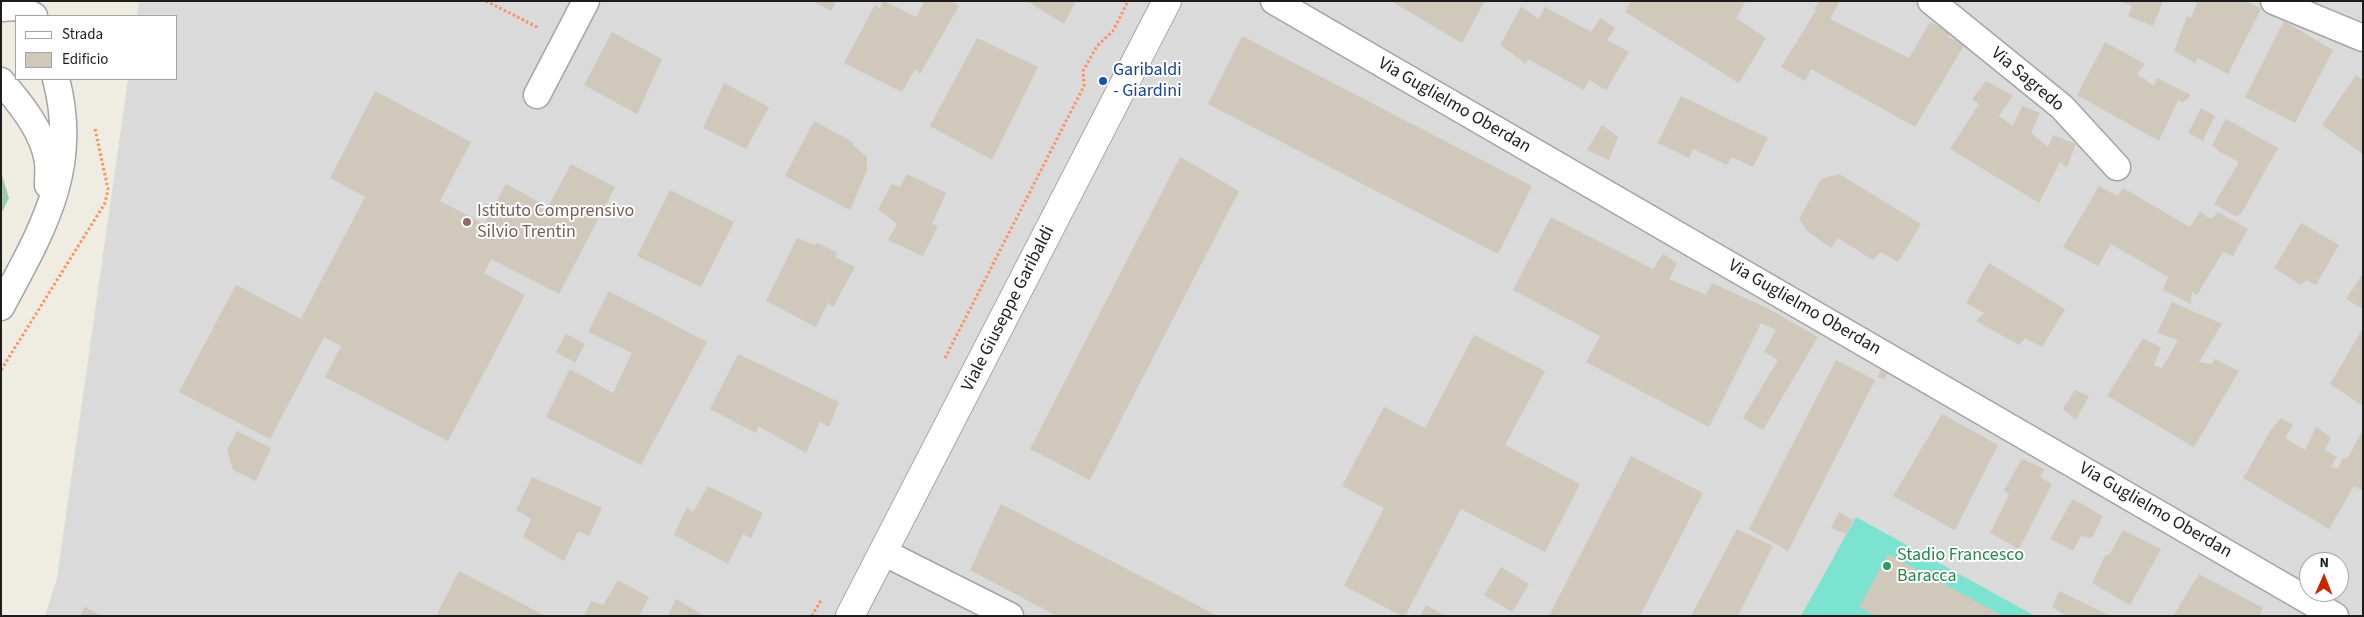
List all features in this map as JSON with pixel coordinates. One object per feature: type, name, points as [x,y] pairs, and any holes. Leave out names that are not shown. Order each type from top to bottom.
[{"type":"street","points":[[537,95],[586,1]]},
{"type":"street","name":"Viale Giuseppe Garibaldi","points":[[850,616],[1167,1]]},
{"type":"street","name":"Via Guglielmo Oberdan","points":[[1274,1],[2335,616]]},
{"type":"street","name":"Via Sagredo","points":[[1930,1],[2062,107],[2117,167]]},
{"type":"street","points":[[2274,1],[2363,38]]},
{"type":"street","points":[[1,8],[18,7],[24,9]]},
{"type":"street","points":[[1,77],[15,78]]},
{"type":"street","points":[[1,307],[46,218],[55,192],[65,134],[56,80]]},
{"type":"street","points":[[1,81],[23,108],[43,144],[48,162],[46,218]]},
{"type":"street","points":[[883,552],[1010,616]]},
{"type":"path","points":[[486,1],[565,41]]},
{"type":"path","points":[[944,359],[1084,86],[1083,70],[1097,46],[1113,31],[1128,1]]},
{"type":"path","points":[[1,370],[105,203],[108,189],[94,124]]},
{"type":"path","points":[[812,616],[822,598]]},
{"type":"shaded area","points":[[139,1],[2363,1],[2363,616],[45,616],[57,578],[128,80],[178,80],[178,15],[137,15]]},
{"type":"shaded area","name":"Stadio Francesco Baracca","points":[[1856,517],[2035,616],[1801,616]]},
{"type":"green space","points":[[1,172],[9,198],[1,214]]},
{"type":"building","points":[[813,1],[836,1],[831,11]]},
{"type":"building","points":[[883,1],[917,17],[924,1],[951,1],[959,6],[920,74],[915,69],[902,92],[844,63],[875,5],[880,8]]},
{"type":"building","points":[[1027,1],[1076,1],[1064,24]]},
{"type":"building","points":[[1391,1],[1485,1],[1462,43]]},
{"type":"building","points":[[1631,1],[1746,1],[1736,18],[1766,38],[1739,83],[1625,12]]},
{"type":"building","points":[[1819,1],[1840,1],[1830,19],[1909,58],[1930,22],[1950,32],[1948,37],[1965,44],[1915,127],[1811,69],[1805,81],[1781,67],[1817,9],[1814,10]]},
{"type":"building","points":[[2119,1],[2163,1],[2153,26],[2128,16],[2132,6]]},
{"type":"building","points":[[2198,1],[2246,1],[2261,9],[2228,74],[2198,58],[2195,63],[2174,51],[2187,16],[2191,18]]},
{"type":"building","points":[[1521,7],[1539,19],[1545,7],[1591,32],[1600,18],[1615,28],[1607,40],[1629,52],[1606,90],[1589,80],[1584,90],[1528,59],[1526,64],[1500,45]]},
{"type":"building","points":[[2284,21],[2333,50],[2295,123],[2245,97]]},
{"type":"building","points":[[612,32],[662,59],[637,114],[584,85]]},
{"type":"building","points":[[1242,36],[1532,186],[1498,254],[1208,104]]},
{"type":"building","points":[[977,38],[1038,67],[992,160],[930,126]]},
{"type":"building","points":[[2105,42],[2145,64],[2137,74],[2154,86],[2157,78],[2191,95],[2183,103],[2178,100],[2159,141],[2077,95]]},
{"type":"building","points":[[2356,75],[2363,80],[2363,154],[2322,125]]},
{"type":"building","points":[[1986,81],[2013,96],[1999,116],[2013,126],[2022,106],[2040,113],[2031,133],[2048,147],[2053,135],[2076,144],[2067,167],[2060,162],[2039,203],[1950,149],[1979,104],[1972,99]]},
{"type":"building","points":[[724,83],[769,107],[746,149],[703,128]]},
{"type":"building","points":[[375,91],[471,142],[440,201],[484,224],[506,184],[548,207],[571,164],[615,187],[559,294],[491,259],[484,273],[525,295],[448,441],[325,377],[341,346],[324,337],[270,439],[179,392],[236,285],[301,319],[365,197],[330,178]]},
{"type":"building","points":[[1681,96],[1768,138],[1753,167],[1732,157],[1727,165],[1693,149],[1689,158],[1658,143]]},
{"type":"building","points":[[2201,108],[2215,116],[2203,141],[2188,133]]},
{"type":"building","points":[[2226,119],[2278,148],[2241,214],[2235,216],[2214,204],[2239,162],[2220,152],[2212,145]]},
{"type":"building","points":[[814,121],[853,142],[853,145],[867,157],[867,170],[850,210],[785,176]]},
{"type":"building","points":[[1602,125],[1618,137],[1609,160],[1587,150]]},
{"type":"building","points":[[1180,157],[1239,191],[1090,480],[1030,449]]},
{"type":"building","points":[[907,174],[946,193],[932,224],[938,226],[923,256],[888,240],[897,224],[878,209],[892,184],[900,187]]},
{"type":"building","points":[[1839,174],[1921,224],[1898,262],[1881,252],[1873,260],[1838,238],[1831,248],[1807,231],[1799,219],[1821,179]]},
{"type":"building","points":[[2099,186],[2118,196],[2123,188],[2190,227],[2200,212],[2211,219],[2218,212],[2248,229],[2233,256],[2223,252],[2197,295],[2192,292],[2191,304],[2163,290],[2168,277],[2111,244],[2098,266],[2063,247]]},
{"type":"building","points":[[670,190],[734,222],[701,287],[637,256]]},
{"type":"building","points":[[1551,217],[1653,269],[1663,254],[1677,263],[1669,279],[1706,295],[1712,283],[1769,309],[1818,337],[1763,430],[1743,418],[1778,360],[1764,352],[1776,330],[1761,323],[1709,427],[1586,362],[1600,336],[1513,290]]},
{"type":"building","points":[[2301,223],[2339,245],[2316,285],[2306,280],[2301,285],[2274,268]]},
{"type":"building","points":[[797,238],[815,245],[817,243],[837,252],[835,257],[855,267],[833,307],[828,303],[816,327],[766,301]]},
{"type":"building","points":[[1989,263],[2065,309],[2042,347],[2025,338],[2019,345],[1976,321],[1984,313],[1966,303]]},
{"type":"building","points":[[2363,273],[2363,309],[2346,299]]},
{"type":"building","points":[[609,291],[707,342],[641,465],[546,417],[570,369],[613,393],[632,353],[588,332]]},
{"type":"building","points":[[2172,302],[2222,324],[2199,362],[2211,364],[2215,359],[2239,371],[2194,447],[2107,396],[2143,338],[2161,348],[2154,365],[2162,368],[2178,340],[2157,333]]},
{"type":"building","points":[[2363,328],[2363,406],[2330,384]]},
{"type":"building","points":[[566,334],[585,344],[575,363],[556,352]]},
{"type":"building","points":[[1474,335],[1545,371],[1505,445],[1580,484],[1545,552],[1461,509],[1405,616],[1402,616],[1344,586],[1384,508],[1342,486],[1384,407],[1425,428]]},
{"type":"building","points":[[738,354],[839,402],[829,427],[820,422],[806,453],[758,426],[756,433],[710,409]]},
{"type":"building","points":[[1836,360],[1875,380],[1788,551],[1749,529]]},
{"type":"building","points":[[1882,366],[1889,371],[1885,379],[1878,377]]},
{"type":"building","points":[[2075,390],[2089,396],[2076,419],[2063,409]]},
{"type":"building","points":[[1942,414],[1998,445],[1955,530],[1893,496]]},
{"type":"building","points":[[2281,418],[2293,425],[2285,438],[2305,450],[2316,427],[2331,437],[2325,450],[2337,457],[2331,466],[2337,469],[2344,457],[2347,459],[2363,430],[2363,491],[2354,486],[2329,529],[2243,478],[2271,430]]},
{"type":"building","points":[[237,431],[271,448],[256,481],[233,470],[227,450]]},
{"type":"building","points":[[1631,456],[1703,493],[1640,616],[1549,616]]},
{"type":"building","points":[[2022,459],[2045,469],[2040,477],[2052,484],[2019,549],[1990,533],[2009,495],[2004,490]]},
{"type":"building","points":[[532,477],[602,508],[589,536],[578,531],[564,561],[523,537],[531,519],[516,510]]},
{"type":"building","points":[[708,486],[763,513],[751,538],[743,534],[728,564],[674,535],[687,507],[693,512]]},
{"type":"building","points":[[2073,499],[2103,516],[2092,538],[2081,536],[2073,551],[2050,539]]},
{"type":"building","points":[[1001,504],[1218,616],[1057,616],[970,570]]},
{"type":"building","points":[[1839,512],[1853,520],[1846,534],[1831,528]]},
{"type":"building","points":[[1737,529],[1773,546],[1738,616],[1691,616]]},
{"type":"building","points":[[2123,530],[2161,549],[2130,605],[2092,583],[2105,556],[2109,555]]},
{"type":"building","points":[[1888,554],[2003,616],[1876,616],[1859,607]]},
{"type":"building","points":[[1501,567],[1529,584],[1512,612],[1484,595]]},
{"type":"building","points":[[459,571],[546,616],[441,616],[437,614]]},
{"type":"building","points":[[2199,574],[2263,608],[2259,616],[2173,616]]},
{"type":"building","points":[[618,580],[649,597],[639,616],[584,616],[591,601],[603,605]]},
{"type":"building","points":[[2059,591],[2111,616],[2067,616],[2052,607]]},
{"type":"building","points":[[676,599],[705,616],[668,616]]},
{"type":"building","points":[[1426,605],[1445,616],[1422,616]]},
{"type":"building","points":[[85,607],[102,616],[80,616]]},
{"type":"place","name":"Garibaldi - Giardini","points":[[1103,81]]},
{"type":"place","name":"Istituto Comprensivo Silvio Trentin","points":[[467,222]]},
{"type":"place","name":"Stadio Francesco Baracca","points":[[1887,566]]}]
